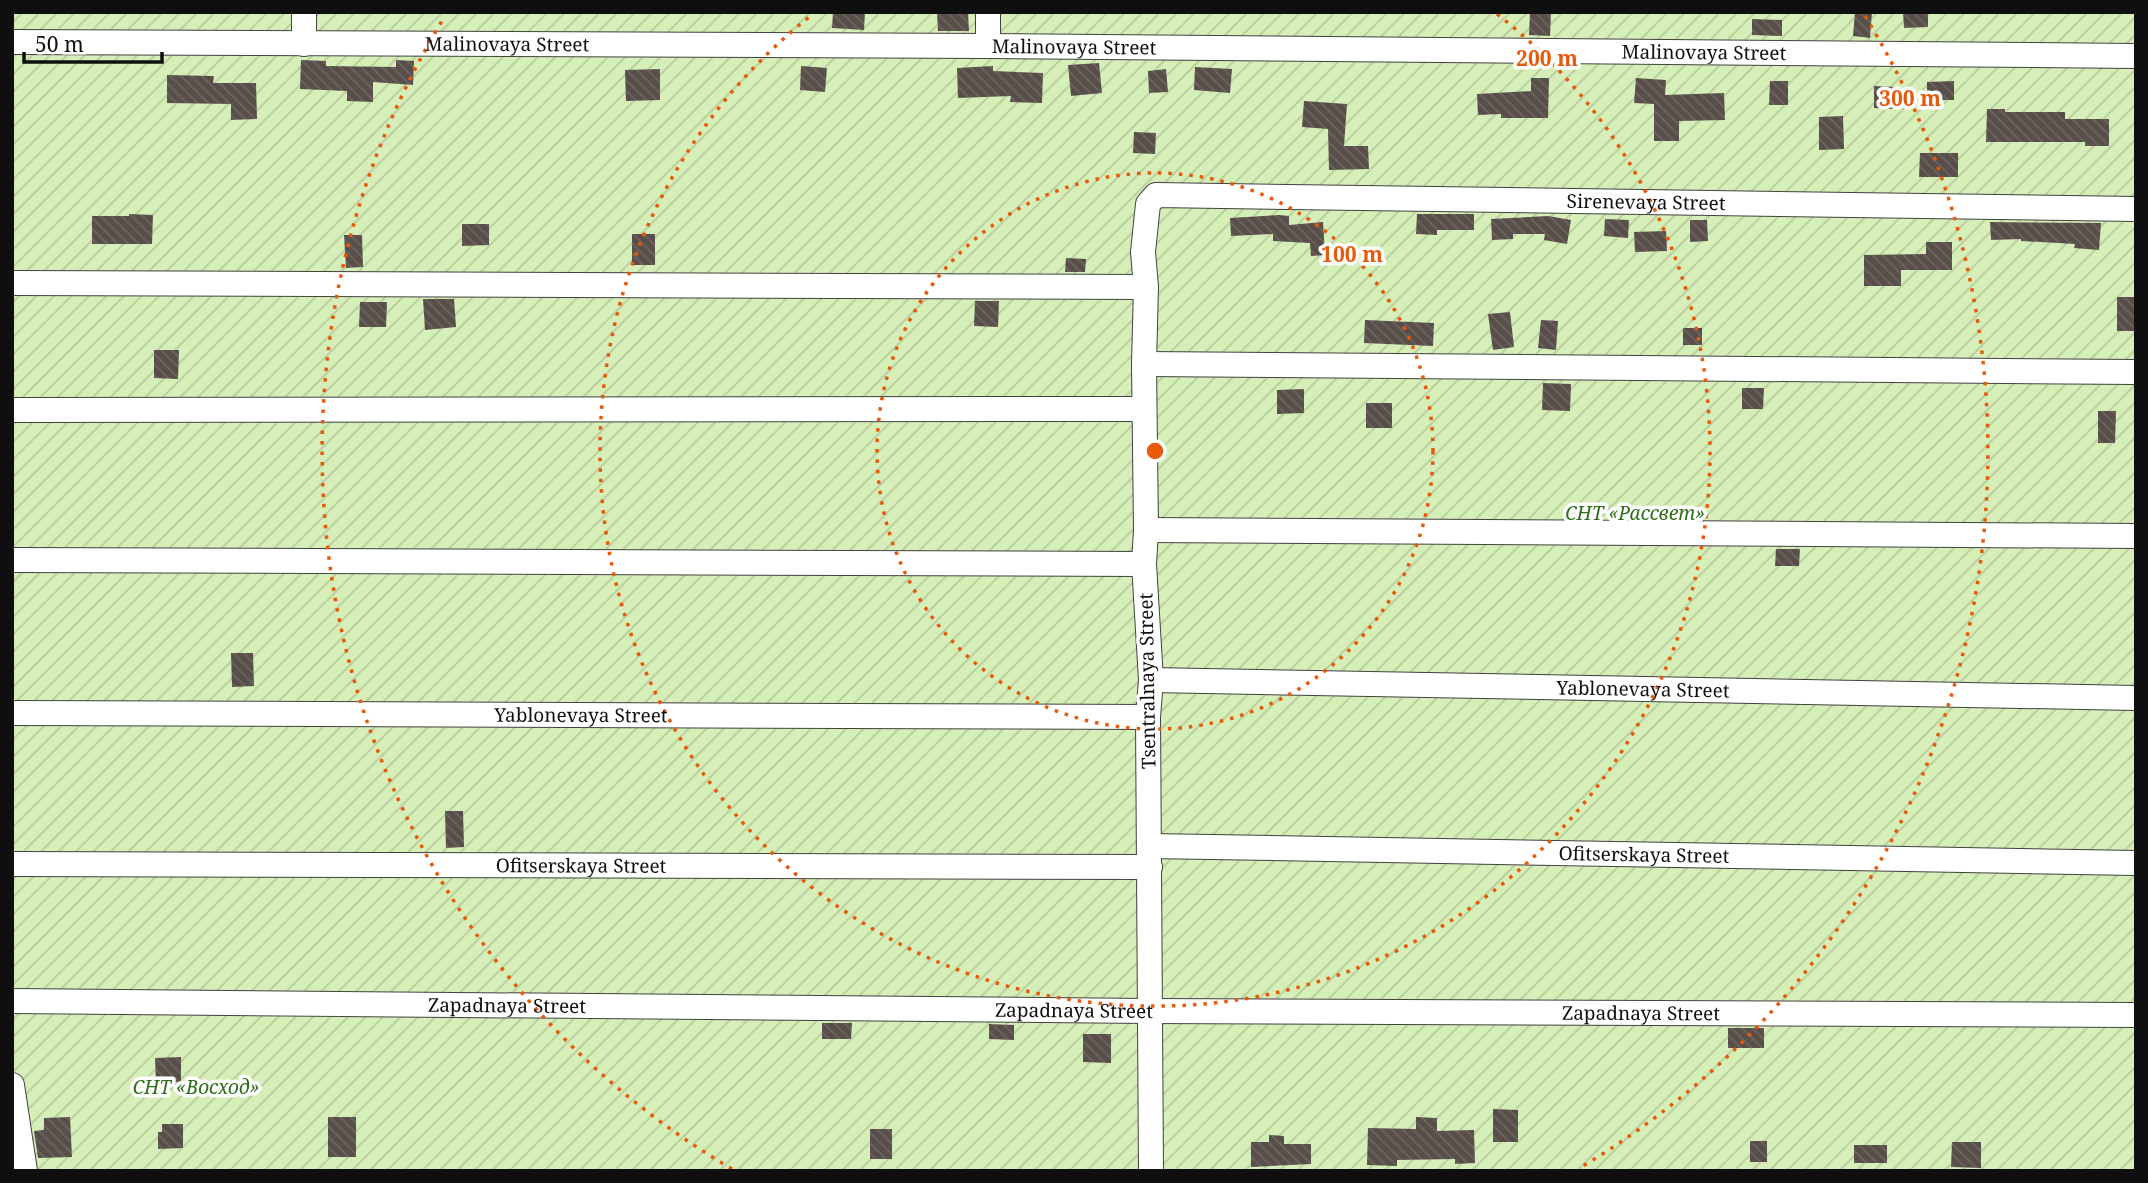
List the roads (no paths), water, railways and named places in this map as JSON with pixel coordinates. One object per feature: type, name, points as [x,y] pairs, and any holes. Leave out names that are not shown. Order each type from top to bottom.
[{"type":"street","points":[[304,12],[304,44]]},
{"type":"street","points":[[988,12],[988,46]]},
{"type":"street","name":"Malinovaya Street","points":[[12,42],[988,46],[2136,56]]},
{"type":"street","name":"Sirenevaya Street","points":[[1156,195],[2136,209]]},
{"type":"street","name":"Tsentralnaya Street","points":[[1151,1171],[1150,680],[1144,564],[1146,287],[1143,252],[1148,204],[1156,195]]},
{"type":"street","points":[[12,283],[1146,287]]},
{"type":"street","points":[[1144,364],[2136,372]]},
{"type":"street","points":[[12,410],[1144,409]]},
{"type":"street","points":[[1146,530],[2136,536]]},
{"type":"street","points":[[12,560],[1144,564]]},
{"type":"street","name":"Yablonevaya Street","points":[[1150,680],[2136,698]]},
{"type":"street","name":"Yablonevaya Street","points":[[12,713],[1148,717]]},
{"type":"street","name":"Ofitserskaya Street","points":[[12,864],[1150,857],[2136,863]]},
{"type":"street","name":"Zapadnaya Street","points":[[12,1001],[1149,1011],[2136,1015]]},
{"type":"street","points":[[12,1085],[26,1171]]},
{"type":"park label","name":"СНТ «Рассвет»","points":[[1635,513]]},
{"type":"park label","name":"СНТ «Восход»","points":[[196,1087]]}]
